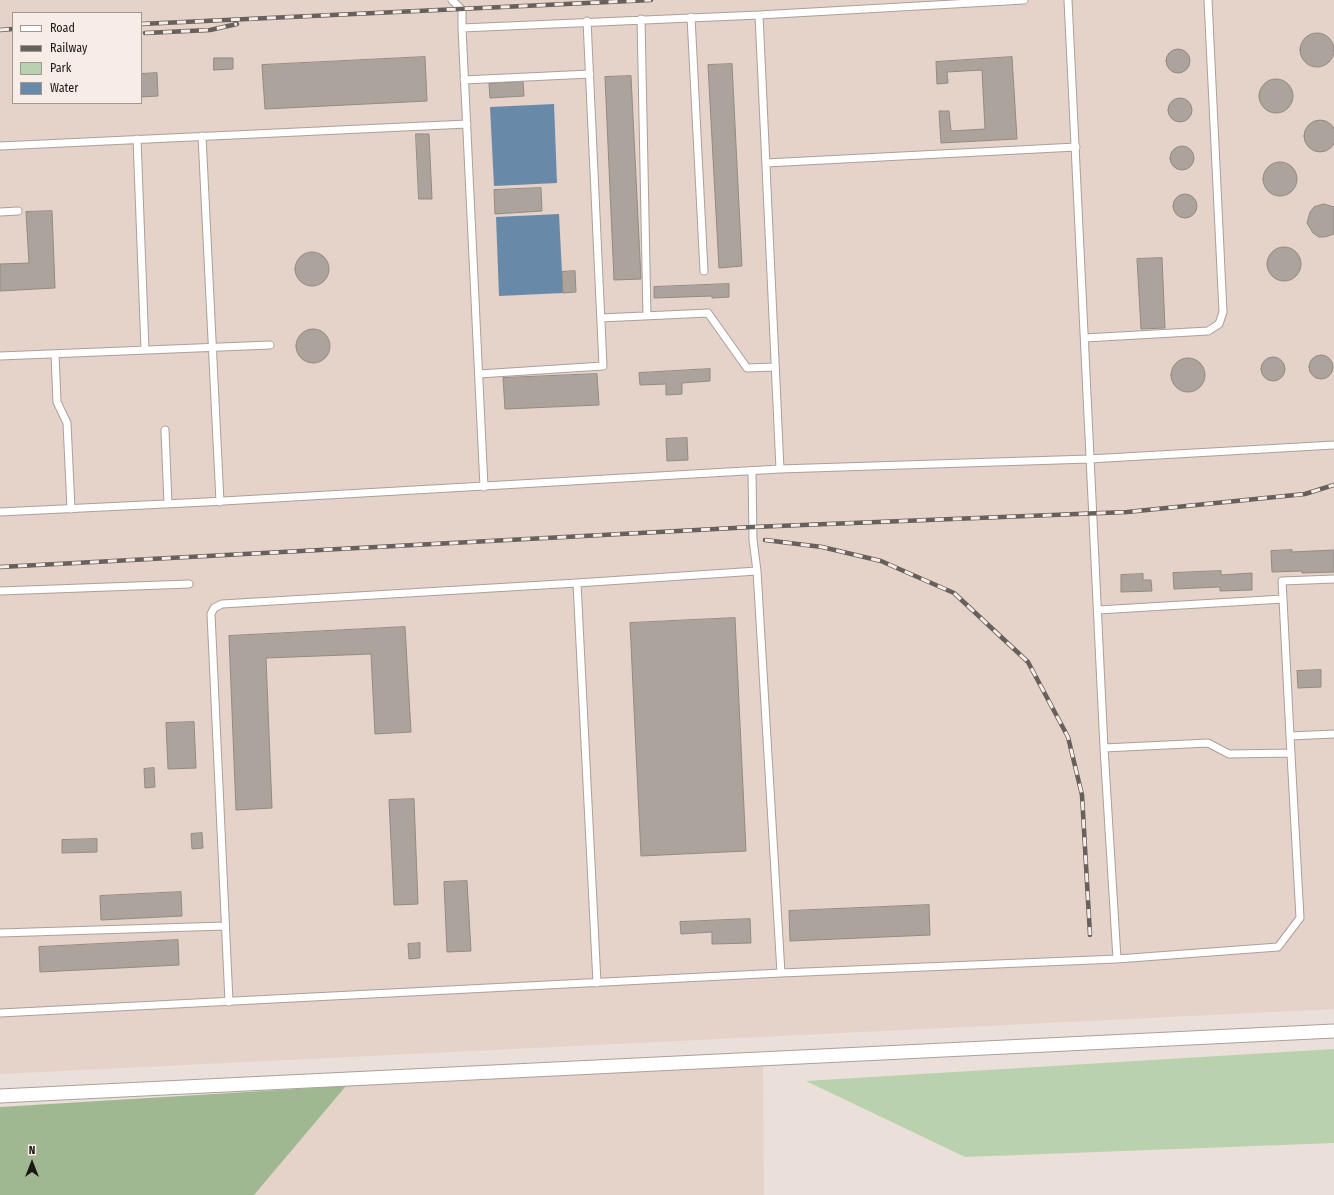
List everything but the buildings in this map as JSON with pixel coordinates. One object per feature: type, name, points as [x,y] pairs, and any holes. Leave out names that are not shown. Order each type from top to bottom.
[{"type":"street","points":[[0,1096],[1334,1031]]},
{"type":"lane","points":[[452,0],[462,10],[466,124],[484,487]]},
{"type":"lane","points":[[462,28],[1024,0]]},
{"type":"lane","points":[[1068,0],[1076,147],[1089,459],[1117,959]]},
{"type":"lane","points":[[1084,338],[1208,331],[1219,324],[1223,312],[1208,0]]},
{"type":"lane","points":[[759,14],[780,470]]},
{"type":"lane","points":[[691,17],[704,271]]},
{"type":"lane","points":[[641,19],[647,316]]},
{"type":"lane","points":[[479,374],[603,366],[587,21]]},
{"type":"lane","points":[[464,80],[590,74]]},
{"type":"lane","points":[[0,146],[466,124]]},
{"type":"lane","points":[[202,136],[220,502]]},
{"type":"lane","points":[[137,139],[145,350]]},
{"type":"lane","points":[[766,164],[1076,147]]},
{"type":"lane","points":[[0,212],[18,211]]},
{"type":"lane","points":[[601,318],[708,313],[747,368],[775,366]]},
{"type":"lane","points":[[0,356],[270,345]]},
{"type":"lane","points":[[55,354],[57,402],[67,423],[71,509]]},
{"type":"lane","points":[[165,430],[168,504]]},
{"type":"lane","points":[[0,512],[220,502],[780,470],[1089,459],[1334,445]]},
{"type":"lane","points":[[752,472],[754,540],[781,973]]},
{"type":"lane","points":[[229,1002],[211,614],[214,608],[222,604],[757,571]]},
{"type":"lane","points":[[0,1013],[781,973],[1117,959],[1278,947],[1300,918],[1282,581],[1334,579]]},
{"type":"lane","points":[[577,583],[597,983]]},
{"type":"lane","points":[[0,591],[190,584]]},
{"type":"lane","points":[[1098,610],[1283,599]]},
{"type":"lane","points":[[1290,736],[1334,734]]},
{"type":"lane","points":[[1104,748],[1208,743],[1229,754],[1291,753]]},
{"type":"lane","points":[[0,933],[225,926]]},
{"type":"shaded area","points":[[0,0],[1334,0],[1334,1009],[0,1074]]},
{"type":"shaded area","points":[[763,1066],[764,1195],[254,1195],[346,1086]]},
{"type":"green space","points":[[1334,1049],[1334,1143],[965,1157],[806,1081]]},
{"type":"green space","points":[[346,1086],[254,1195],[0,1195],[0,1107]]},
{"type":"water","points":[[554,104],[557,183],[494,186],[490,107]]},
{"type":"water","points":[[559,214],[563,293],[499,296],[496,217]]},
{"type":"railway","points":[[142,24],[651,0]]},
{"type":"railway","points":[[145,33],[210,30],[237,24]]},
{"type":"railway","points":[[0,30],[12,29]]},
{"type":"railway","points":[[0,567],[753,527],[1127,512],[1305,494],[1334,485]]},
{"type":"railway","points":[[765,540],[822,547],[881,561],[954,593],[1028,662],[1068,737],[1082,795],[1090,935]]}]
